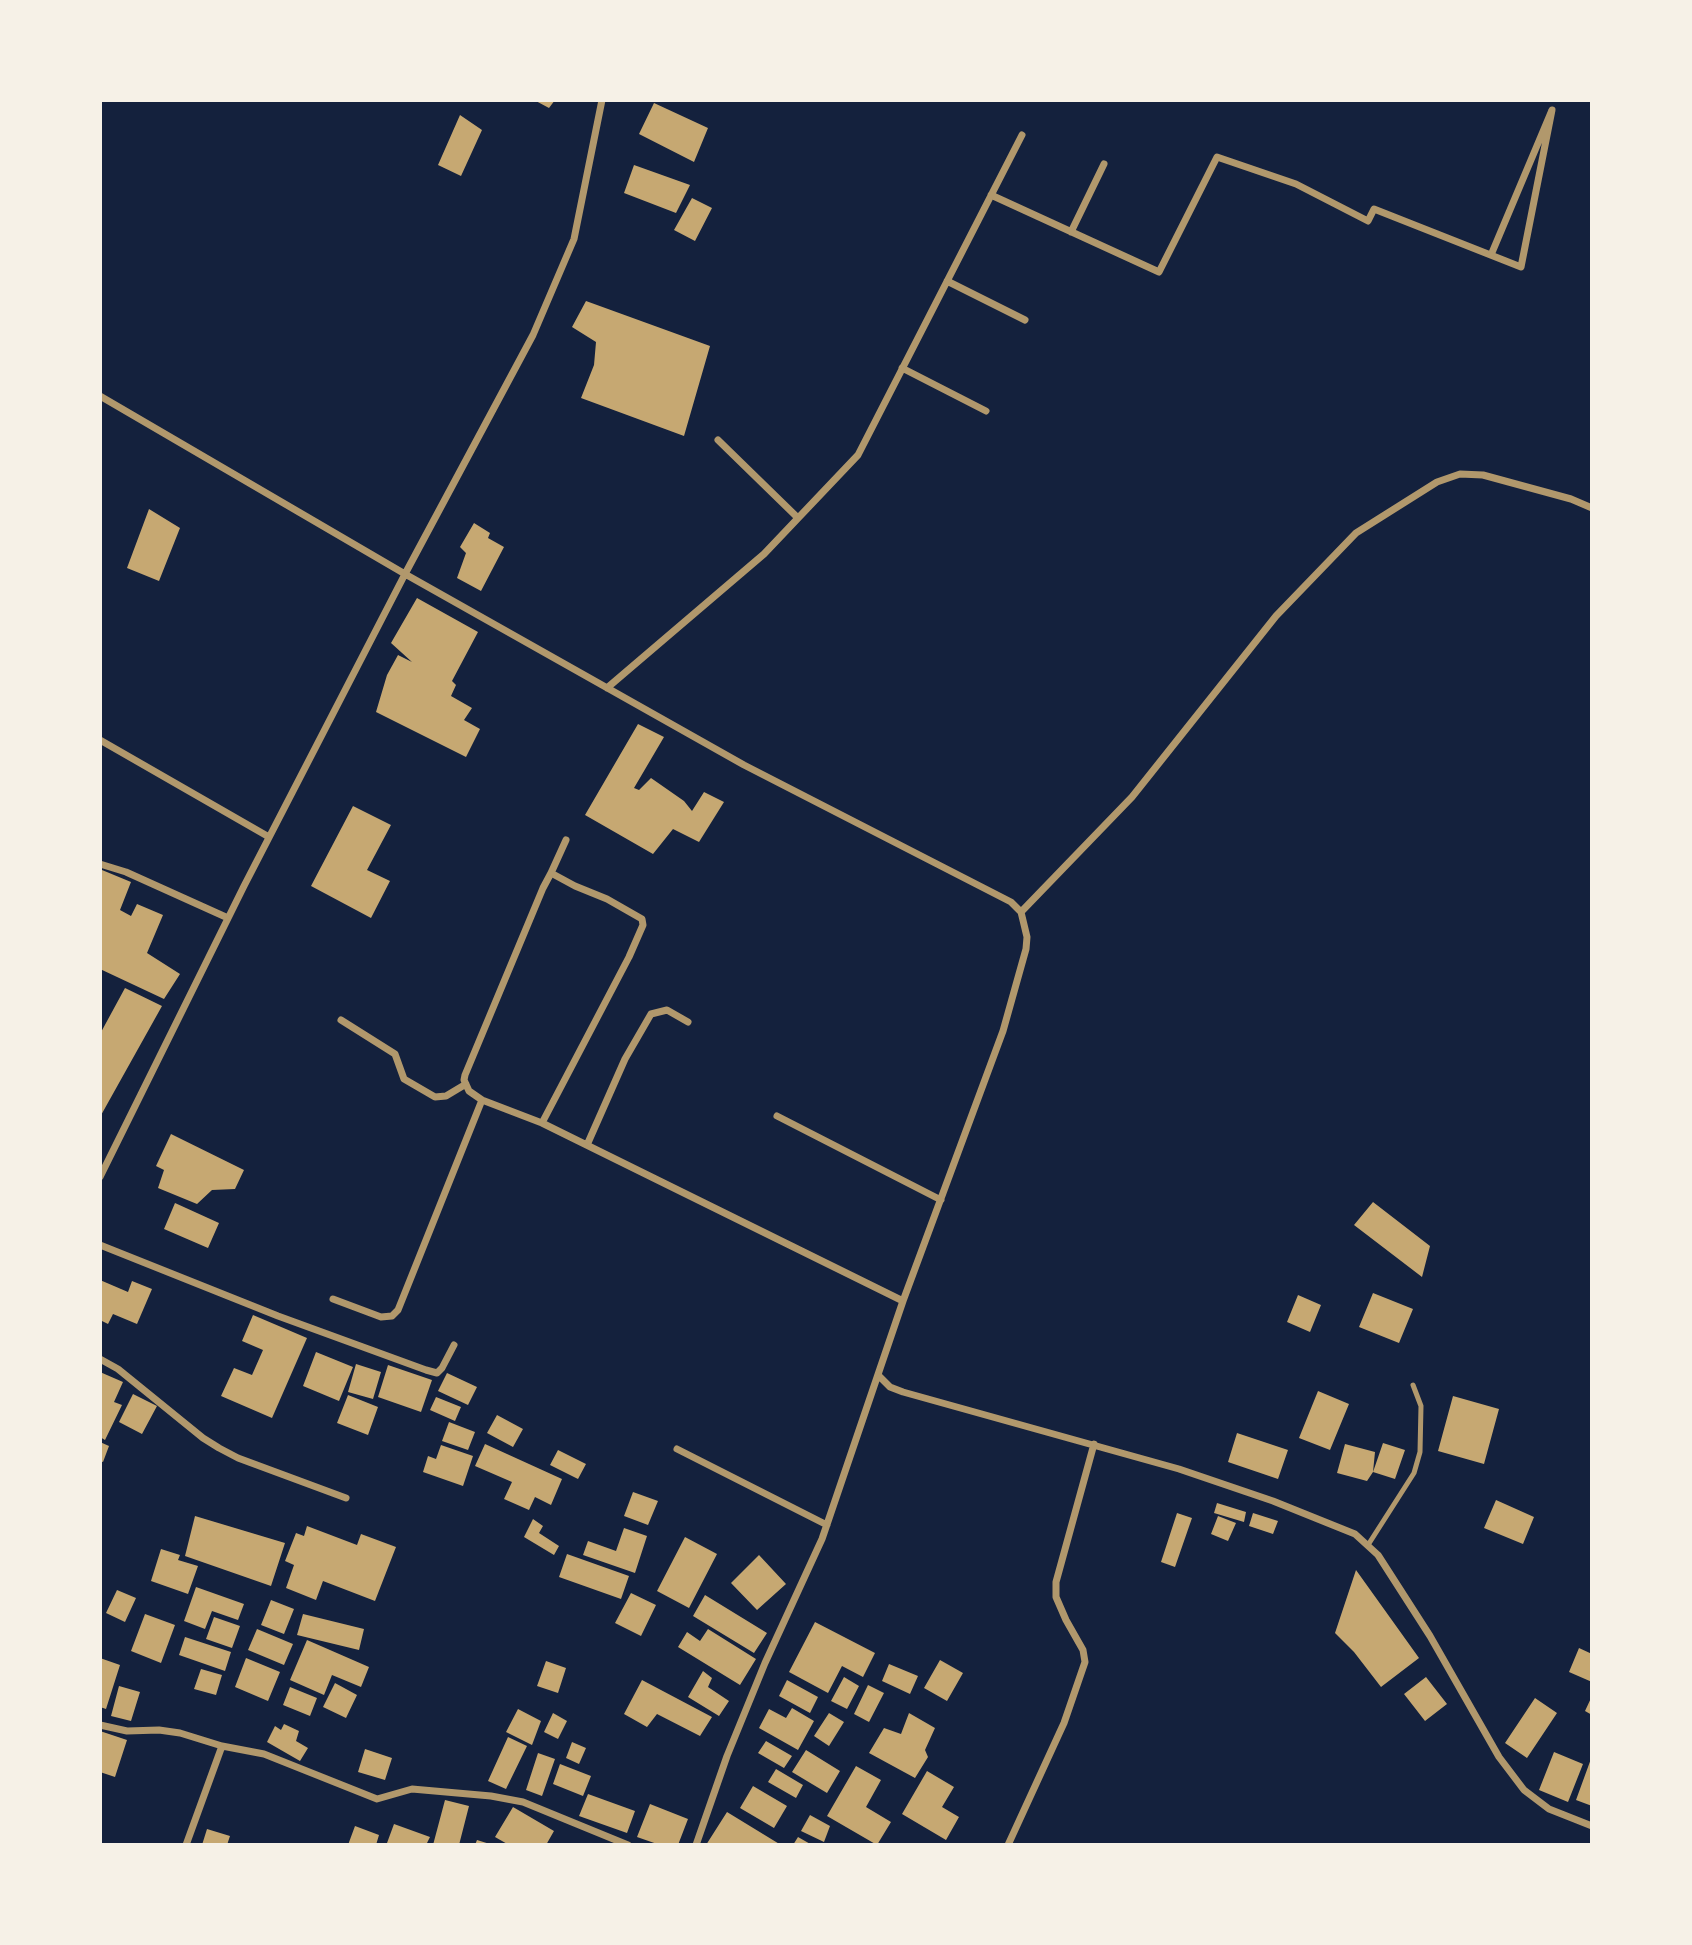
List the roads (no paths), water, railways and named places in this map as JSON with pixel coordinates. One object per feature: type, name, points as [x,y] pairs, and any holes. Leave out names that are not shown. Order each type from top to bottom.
[{"type":"street","points":[[100,1177],[269,837],[405,573],[533,335],[574,239],[602,100]]},
{"type":"street","points":[[991,195],[1159,272],[1217,156],[1296,184],[1368,221],[1374,209],[1521,267],[1552,110],[1491,255]]},
{"type":"street","points":[[607,688],[764,554],[858,455],[1023,135]]},
{"type":"street","points":[[1071,232],[1104,164]]},
{"type":"street","points":[[947,281],[1025,320]]},
{"type":"street","points":[[902,368],[986,411]]},
{"type":"street","points":[[100,396],[755,771],[998,894],[1021,912],[1027,937],[1026,949],[1003,1031],[903,1301],[827,1525],[765,1663],[727,1756],[696,1845]]},
{"type":"street","points":[[718,440],[798,518]]},
{"type":"street","points":[[1021,912],[1132,797],[1276,616],[1356,534],[1437,482],[1460,474],[1483,475],[1572,499],[1592,508]]},
{"type":"street","points":[[100,740],[269,837]]},
{"type":"street","points":[[566,840],[542,888],[465,1075],[469,1091],[482,1100],[542,1123],[903,1301]]},
{"type":"street","points":[[100,864],[126,872],[228,918]]},
{"type":"street","points":[[542,1123],[643,925],[642,919],[607,899],[551,873]]},
{"type":"street","points":[[587,1145],[625,1059],[651,1014],[667,1010],[688,1022]]},
{"type":"street","points":[[341,1020],[395,1054],[404,1079],[435,1097],[446,1096],[466,1084]]},
{"type":"street","points":[[333,1299],[381,1317],[392,1316],[398,1311],[482,1100]]},
{"type":"street","points":[[777,1116],[941,1200]]},
{"type":"street","points":[[100,1245],[278,1316],[436,1373],[442,1368],[454,1345]]},
{"type":"street","points":[[100,1359],[118,1369],[219,1448],[238,1458],[346,1499]]},
{"type":"street","points":[[878,1375],[890,1387],[903,1392],[1180,1469],[1261,1496],[1355,1534],[1378,1555],[1430,1636],[1499,1757],[1524,1790],[1549,1809],[1592,1826]]},
{"type":"street","points":[[1008,1845],[1064,1723],[1085,1662],[1083,1650],[1056,1597],[1056,1582],[1094,1444]]},
{"type":"street","points":[[677,1449],[827,1525]]},
{"type":"street","points":[[100,1725],[127,1731],[180,1732],[222,1746],[264,1754],[377,1799],[412,1790],[491,1796],[523,1802],[628,1845]]},
{"type":"street","points":[[186,1845],[222,1746]]},
{"type":"lane","points":[[1368,1545],[1414,1473],[1420,1452],[1422,1406],[1413,1385]]}]
